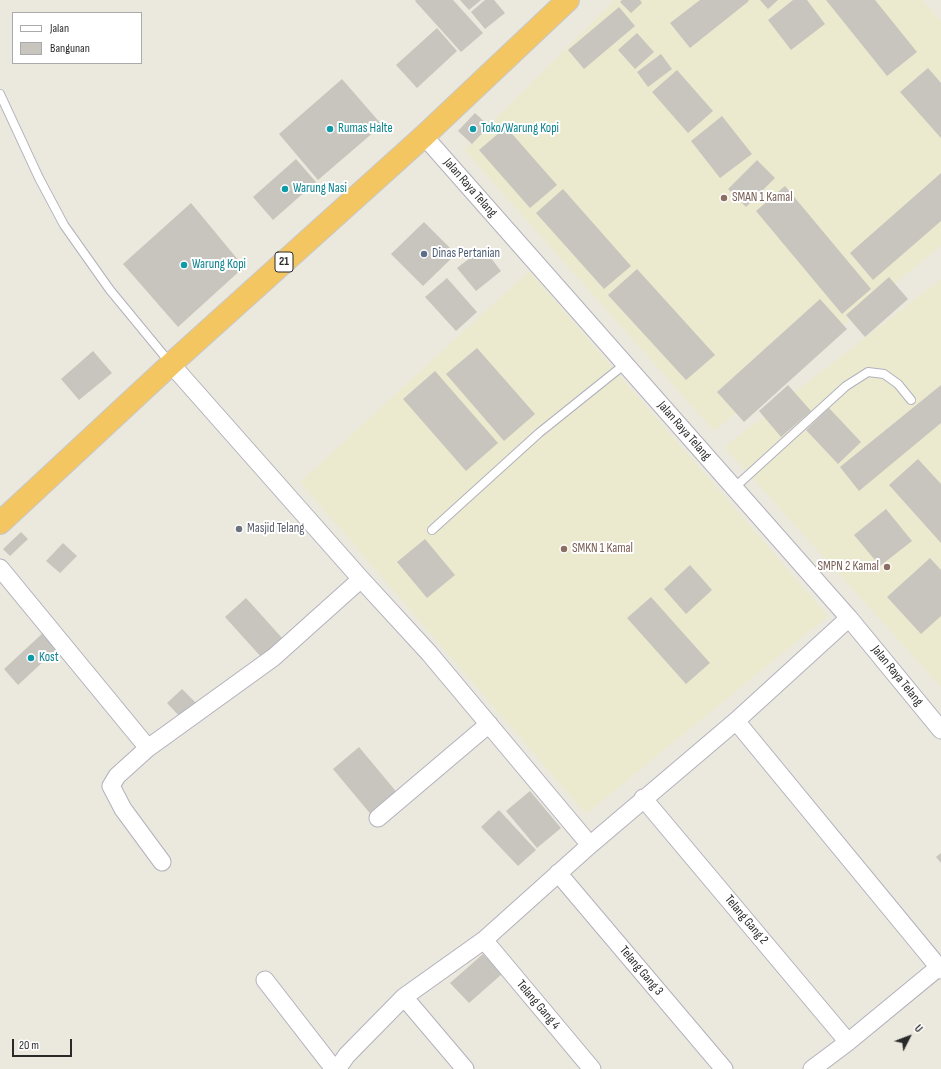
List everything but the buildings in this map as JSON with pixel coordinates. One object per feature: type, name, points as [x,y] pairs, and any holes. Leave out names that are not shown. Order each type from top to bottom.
[{"type":"highway","name":"21","points":[[0,523],[171,364],[424,136],[568,0]]},
{"type":"street","name":"Jalan Raya Telang","points":[[424,136],[849,618],[941,730]]},
{"type":"street","points":[[171,364],[429,653],[590,844]]},
{"type":"street","points":[[0,568],[148,748]]},
{"type":"street","points":[[162,862],[123,809],[111,786],[117,776],[148,748],[245,676],[274,657],[362,579]]},
{"type":"street","points":[[266,980],[335,1069],[404,997],[484,940],[590,844],[736,721],[849,618]]},
{"type":"street","points":[[736,721],[940,969],[812,1069]]},
{"type":"street","points":[[378,818],[489,724]]},
{"type":"street","name":"Telang Gang 2","points":[[643,798],[848,1042]]},
{"type":"street","name":"Telang Gang 3","points":[[558,873],[724,1069]]},
{"type":"street","name":"Telang Gang 4","points":[[484,940],[592,1069]]},
{"type":"street","points":[[404,997],[465,1069]]},
{"type":"lane","points":[[0,94],[39,178],[64,225],[110,290],[171,364]]},
{"type":"lane","points":[[432,530],[539,433],[625,364]]},
{"type":"lane","points":[[734,488],[846,386],[868,372],[884,374],[898,384],[911,400]]},
{"type":"shaded area","name":"SMAN 1 Kamal","points":[[615,0],[922,0],[941,21],[941,246],[714,431],[464,150]]},
{"type":"shaded area","name":"SMKN 1 Kamal","points":[[529,271],[828,616],[586,814],[300,482]]},
{"type":"shaded area","name":"SMPN 2 Kamal","points":[[941,279],[941,687],[724,447]]},
{"type":"place","name":"Rumas Halte","points":[[330,129]]},
{"type":"place","name":"Toko/Warung Kopi","points":[[473,129]]},
{"type":"place","name":"Warung Nasi","points":[[285,189]]},
{"type":"place","name":"SMAN 1 Kamal","points":[[724,198]]},
{"type":"place","name":"Dinas Pertanian","points":[[424,254]]},
{"type":"place","name":"Warung Kopi","points":[[184,265]]},
{"type":"place","name":"Masjid Telang","points":[[239,529]]},
{"type":"place","name":"SMKN 1 Kamal","points":[[564,549]]},
{"type":"place","name":"SMPN 2 Kamal","points":[[887,567]]},
{"type":"place","name":"Kost","points":[[31,658]]}]
